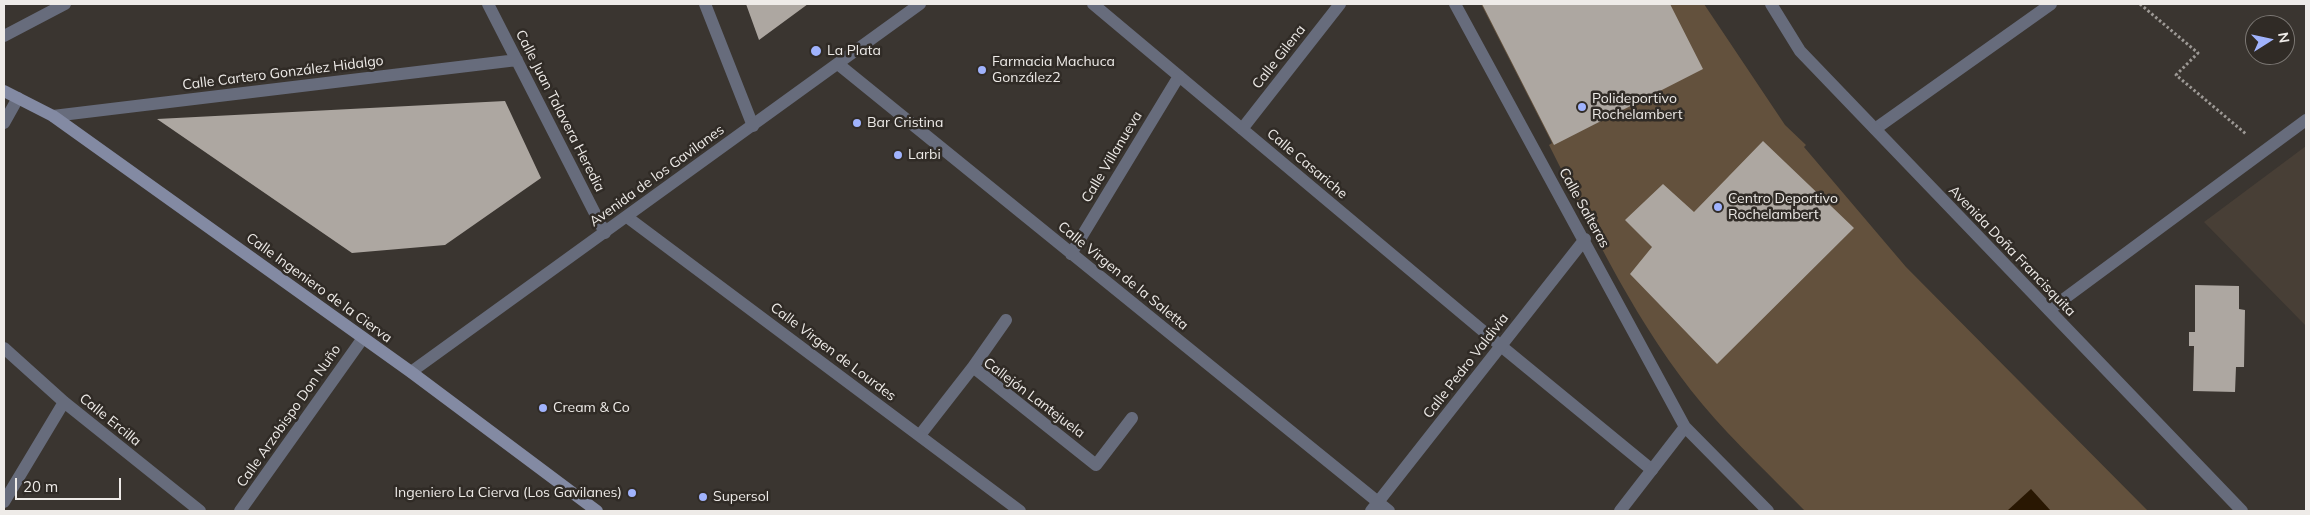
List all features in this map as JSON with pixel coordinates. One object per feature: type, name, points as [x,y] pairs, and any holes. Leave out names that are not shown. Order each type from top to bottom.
[{"type":"main road","name":"Calle Ingeniero de la Cierva","points":[[4,91],[52,116],[411,372],[597,511]]},
{"type":"street","points":[[4,36],[65,4]]},
{"type":"street","name":"Calle Juan Talavera Heredia","points":[[488,4],[605,233]]},
{"type":"street","points":[[705,4],[753,126]]},
{"type":"street","name":"Avenida de los Gavilanes","points":[[411,372],[920,4]]},
{"type":"street","name":"Calle Casariche","points":[[1093,4],[1652,470]]},
{"type":"street","name":"Calle Gilena","points":[[1242,129],[1340,4]]},
{"type":"street","name":"Calle Salteras","points":[[1455,4],[1685,427],[1768,511]]},
{"type":"street","name":"Avenida Doña Francisquita","points":[[1771,4],[1800,51],[2242,511]]},
{"type":"street","points":[[1875,129],[2051,4]]},
{"type":"street","name":"Calle Cartero González Hidalgo","points":[[52,116],[517,60]]},
{"type":"street","name":"Calle Virgen de la Saletta","points":[[838,64],[1071,254],[1374,507],[1389,511]]},
{"type":"street","name":"Calle Villanueva","points":[[1071,254],[1179,76]]},
{"type":"street","points":[[4,123],[18,98]]},
{"type":"street","points":[[2049,310],[2306,120]]},
{"type":"street","name":"Calle Virgen de Lourdes","points":[[627,217],[1020,511]]},
{"type":"street","name":"Calle Pedro Valdivia","points":[[1374,507],[1585,240]]},
{"type":"street","points":[[973,367],[1006,320]]},
{"type":"street","name":"Calle Arzobispo Don Nuño","points":[[240,511],[363,338]]},
{"type":"street","name":"Calle Ercilla","points":[[4,348],[64,402],[193,509]]},
{"type":"street","name":"Callejón Lantejuela","points":[[920,435],[973,367],[1096,465],[1132,418]]},
{"type":"street","points":[[4,502],[64,402]]},
{"type":"street","points":[[1620,511],[1685,427]]},
{"type":"path","points":[[2140,4],[2198,54],[2176,75],[2265,150]]},
{"type":"shaded area","name":"Centro Deportivo Rochelambert","points":[[1481,4],[1704,4],[1785,125],[1806,145],[1804,147],[1906,267],[2148,511],[1805,511],[1715,419],[1658,344],[1600,246],[1549,145],[1552,143]]},
{"type":"shaded area","points":[[2306,146],[2306,326],[2204,222]]},
{"type":"shaded area","points":[[2031,489],[2051,511],[2007,511]]},
{"type":"building","points":[[746,4],[808,4],[759,40]]},
{"type":"building","name":"Polideportivo Rochelambert","points":[[1482,4],[1670,4],[1703,69],[1554,145]]},
{"type":"building","points":[[505,101],[541,178],[445,245],[352,253],[157,119]]},
{"type":"building","points":[[1763,141],[1854,228],[1717,364],[1630,274],[1652,247],[1625,220],[1663,184],[1694,212]]},
{"type":"building","points":[[2195,285],[2239,286],[2239,309],[2245,310],[2244,367],[2236,367],[2235,392],[2193,391],[2194,346],[2189,346],[2189,332],[2195,332]]},
{"type":"place","name":"La Plata","points":[[816,51]]},
{"type":"place","name":"Farmacia Machuca González2","points":[[982,70]]},
{"type":"place","name":"Polideportivo Rochelambert","points":[[1582,107]]},
{"type":"place","name":"Bar Cristina","points":[[857,123]]},
{"type":"place","name":"Larbi","points":[[898,155]]},
{"type":"place","name":"Centro Deportivo Rochelambert","points":[[1718,207]]},
{"type":"place","name":"Cream & Co","points":[[543,408]]},
{"type":"place","name":"Ingeniero La Cierva (Los Gavilanes)","points":[[632,493]]},
{"type":"place","name":"Supersol","points":[[703,497]]}]
